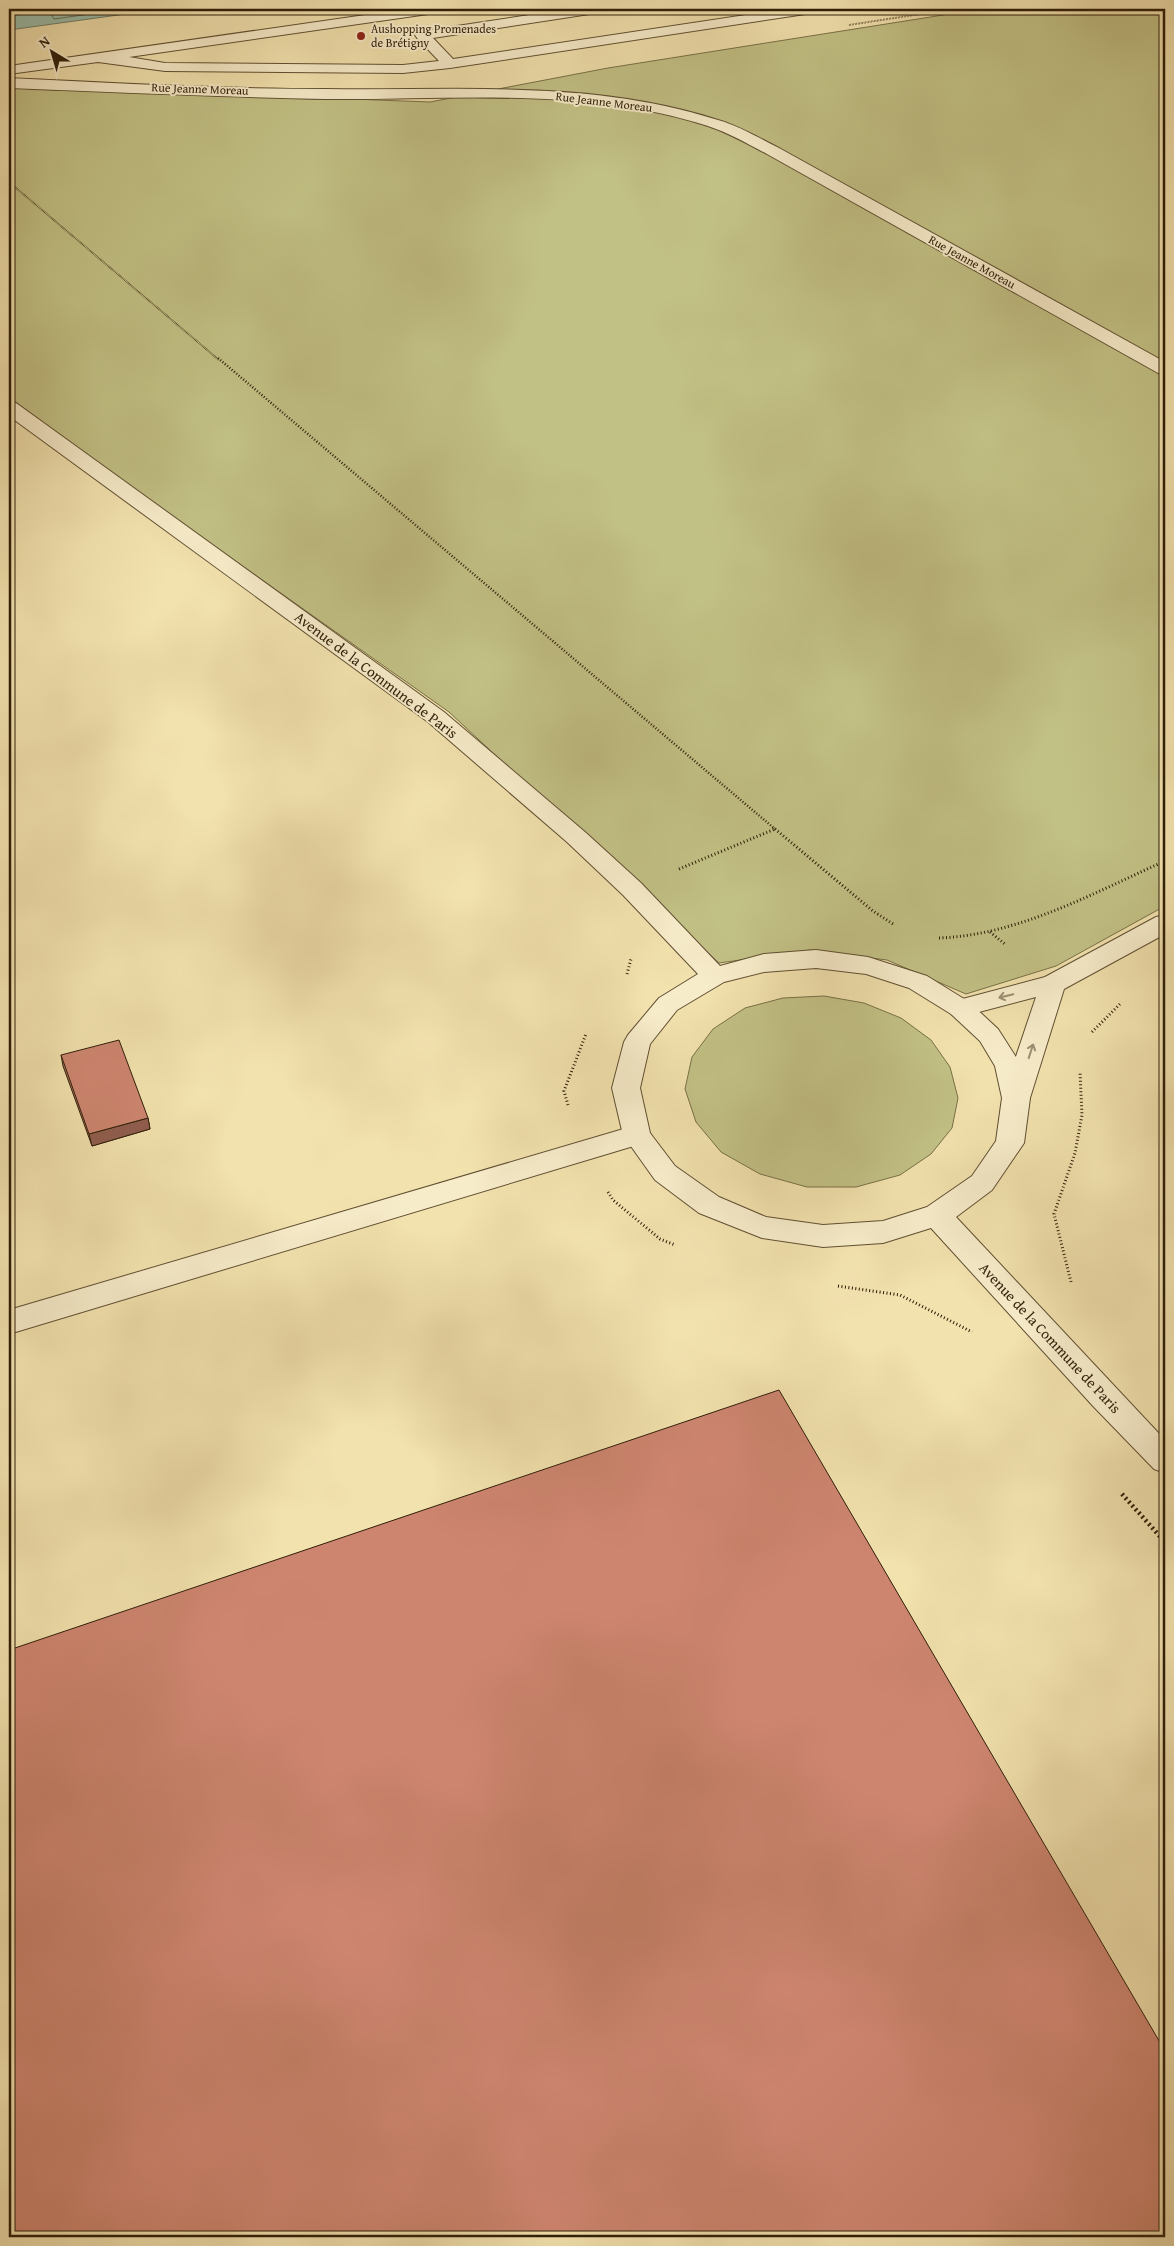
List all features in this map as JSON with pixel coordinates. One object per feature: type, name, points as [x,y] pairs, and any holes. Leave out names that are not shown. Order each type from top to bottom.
[{"type":"street","points":[[9,70],[435,9]]},
{"type":"street","points":[[450,64],[422,35],[596,9]]},
{"type":"street","points":[[97,57],[165,67],[403,69],[450,64],[812,9]]},
{"type":"street","points":[[494,24],[523,53]]},
{"type":"street","name":"Rue Jeanne Moreau","points":[[9,83],[328,94],[426,92],[573,96],[644,105],[692,117],[738,133],[1165,369]]},
{"type":"street","name":"Avenue de la Commune de Paris","points":[[9,408],[436,717],[576,837],[632,889],[715,976]]},
{"type":"street","points":[[960,1008],[1053,984],[1165,922]]},
{"type":"street","points":[[1016,1098],[1008,1065],[989,1034],[960,1008],[918,982],[868,966],[816,959],[764,963],[715,976],[668,1004],[637,1042],[626,1088],[637,1135],[664,1173],[709,1205],[762,1227],[823,1236],[883,1232],[937,1214],[982,1183],[1010,1143],[1016,1098],[1053,984]]},
{"type":"street","points":[[9,1322],[637,1135]]},
{"type":"street","name":"Avenue de la Commune de Paris","points":[[937,1214],[1104,1397],[1165,1460]]},
{"type":"path","points":[[9,182],[775,829],[873,911],[897,926]]},
{"type":"path","points":[[675,871],[775,829]]},
{"type":"path","points":[[935,938],[967,937],[990,932],[1061,908],[1165,861]]},
{"type":"path","points":[[990,932],[1006,945]]},
{"type":"path","points":[[627,976],[632,950]]},
{"type":"path","points":[[1086,1038],[1122,1002]]},
{"type":"path","points":[[589,1030],[583,1037],[564,1091],[583,1151],[613,1200],[660,1239],[676,1245]]},
{"type":"path","points":[[1072,1287],[1054,1214],[1075,1153],[1082,1115],[1079,1064]]},
{"type":"path","points":[[836,1286],[900,1295],[976,1333]]},
{"type":"path","points":[[1120,1492],[1165,1542]]},
{"type":"shaded area","points":[[981,9],[1165,9],[1165,906],[1056,966],[966,994],[887,960],[810,950],[719,963],[449,712],[139,493],[9,397],[9,86],[430,102],[608,68]]},
{"type":"shaded area","points":[[824,996],[864,1003],[901,1018],[931,1040],[950,1067],[958,1098],[952,1128],[931,1154],[900,1175],[856,1187],[807,1187],[760,1174],[721,1152],[696,1122],[685,1089],[692,1057],[713,1029],[745,1008],[783,998]]},
{"type":"water","points":[[67,9],[162,9],[9,30],[9,16]]},
{"type":"building","points":[[119,1040],[148,1118],[89,1134],[61,1055]]},
{"type":"building","points":[[779,1390],[1165,2051],[1165,2237],[9,2237],[9,1650]]},
{"type":"place","name":"Aushopping Promenades de Brétigny","points":[[361,36]]}]
